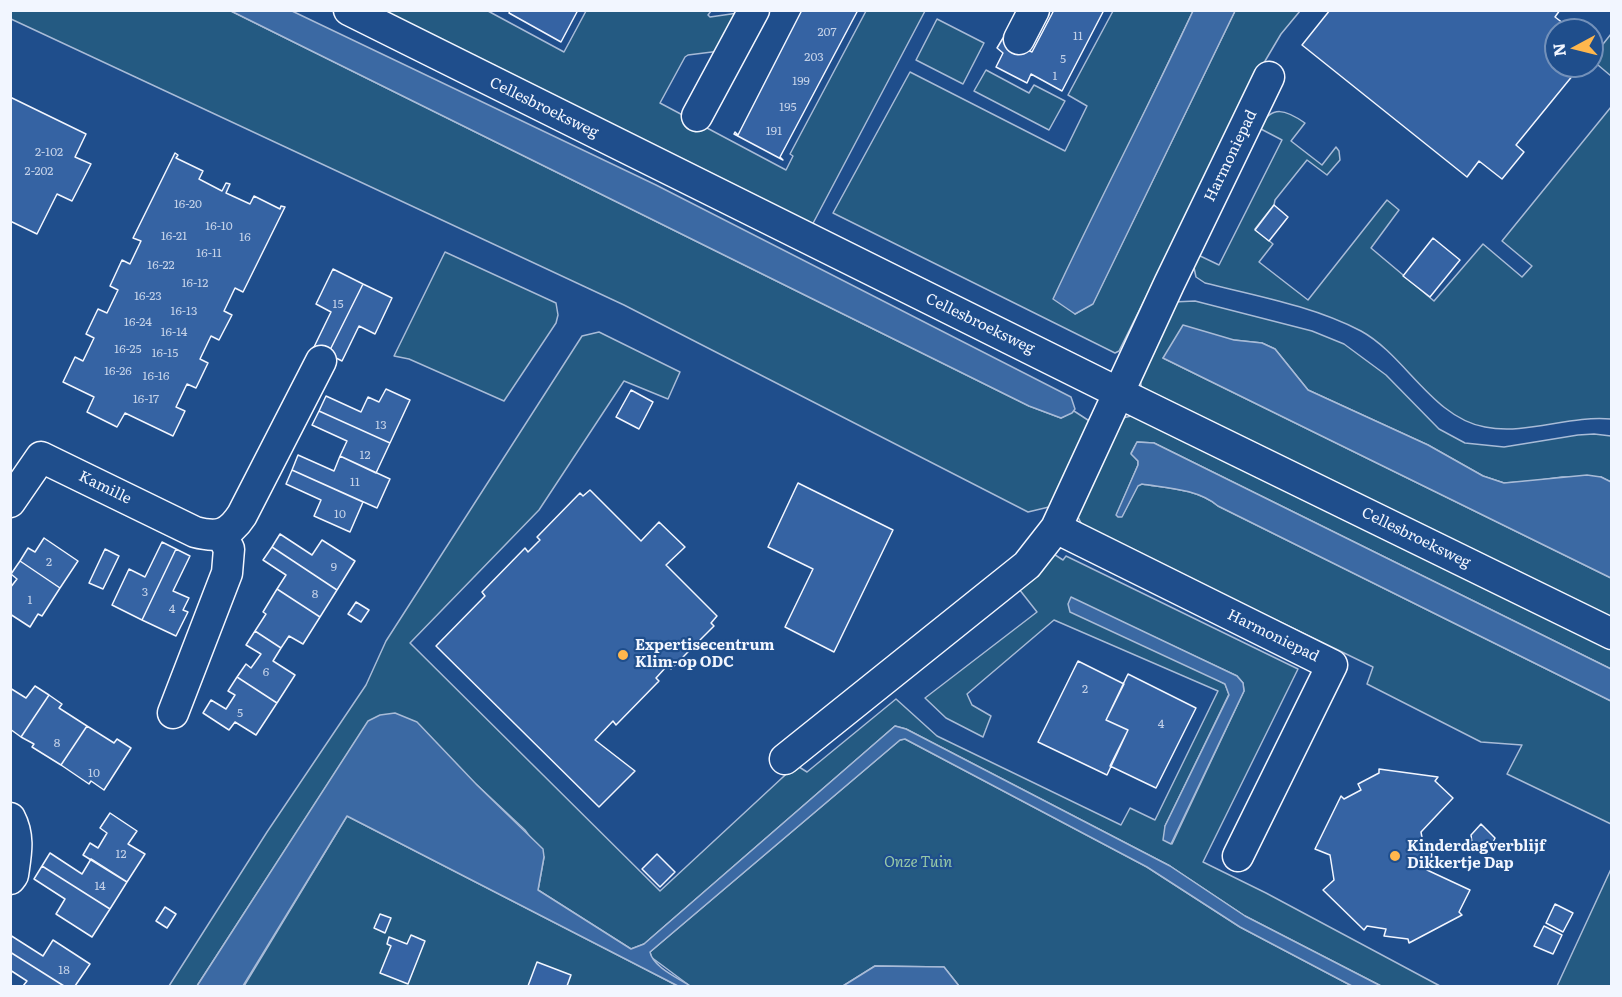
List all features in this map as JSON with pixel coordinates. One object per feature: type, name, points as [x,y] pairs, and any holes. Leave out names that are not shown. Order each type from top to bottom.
[{"type":"street","name":"Cellesbroeksweg","points":[[349,10],[1119,393],[1611,634]]},
{"type":"street","points":[[698,116],[754,10]]},
{"type":"street","points":[[1018,39],[1034,10]]},
{"type":"street","name":"Harmoniepad","points":[[785,759],[1027,565],[1056,528],[1168,284],[1269,77]]},
{"type":"street","points":[[173,713],[227,573],[230,549],[221,534],[234,527],[242,516],[321,361]]},
{"type":"street","name":"Kamille","points":[[10,502],[41,457],[195,532],[208,536],[221,534]]},
{"type":"street","name":"Harmoniepad","points":[[1056,528],[1332,665],[1238,856]]},
{"type":"street","points":[[10,818],[18,841],[13,875],[10,879]]},
{"type":"green space","points":[[11,10],[231,11],[1029,406],[1061,418],[1074,411],[1094,424],[1053,506],[1028,512],[624,305],[11,19]]},
{"type":"green space","points":[[373,11],[488,11],[564,52],[586,11],[711,11],[708,15],[710,17],[738,13],[720,51],[685,57],[660,103],[786,170],[793,156],[790,154],[866,11],[925,11],[810,229]]},
{"type":"green space","points":[[1113,11],[1193,11],[1137,128],[1075,314],[1093,303],[1235,11],[1300,11],[1281,34],[1255,78],[1119,351],[1115,353],[833,213],[910,72],[1065,151],[1087,106],[1068,95]]},
{"type":"green space","points":[[937,19],[984,43],[963,84],[916,60]]},
{"type":"green space","points":[[1611,34],[1611,76],[1604,70],[1604,43]]},
{"type":"green space","points":[[986,70],[1029,93],[1034,85],[1065,101],[1049,130],[974,91]]},
{"type":"green space","points":[[1611,107],[1611,419],[1580,420],[1516,429],[1485,427],[1467,421],[1450,412],[1392,355],[1361,331],[1304,308],[1205,283],[1196,277],[1193,263],[1196,254],[1219,265],[1282,140],[1259,128],[1269,115],[1280,112],[1292,115],[1305,123],[1291,141],[1322,165],[1336,147],[1339,151],[1340,160],[1327,175],[1307,160],[1255,229],[1273,244],[1259,262],[1308,300],[1387,200],[1399,210],[1371,248],[1434,301],[1483,244],[1522,277],[1532,266],[1502,241]]},
{"type":"green space","points":[[445,252],[556,303],[558,315],[556,323],[504,401],[409,359],[394,356]]},
{"type":"green space","points":[[1195,301],[1312,331],[1344,344],[1386,375],[1439,429],[1465,443],[1504,447],[1578,435],[1611,436],[1611,482],[1601,477],[1562,477],[1504,483],[1483,476],[1428,445],[1308,390],[1275,349],[1262,343],[1234,340],[1163,358],[1611,578],[1611,619],[1142,392],[1139,370],[1173,302]]},
{"type":"green space","points":[[599,332],[680,372],[668,399],[624,381],[539,510],[410,643],[660,891],[796,765],[807,772],[896,699],[937,736],[1121,825],[1130,808],[1155,820],[1218,691],[1054,620],[967,694],[972,705],[991,716],[983,737],[946,718],[925,698],[1037,612],[1019,589],[1052,553],[1063,560],[1066,556],[1298,669],[1203,862],[1440,986],[1381,986],[1245,916],[1170,866],[906,729],[895,726],[644,944],[631,949],[538,890],[544,857],[525,830],[477,785],[368,722],[197,986],[169,986],[267,832],[366,685],[386,641],[582,336]],"holes":[[[1071,598],[1237,676],[1243,683],[1244,691],[1172,844],[1165,826],[1229,694],[1225,684]]]},
{"type":"green space","points":[[1135,415],[1611,648],[1611,669],[1154,443],[1137,442],[1131,453],[1138,461],[1138,465],[1117,514],[1122,516],[1138,485],[1142,484],[1182,490],[1201,496],[1611,701],[1611,824],[1507,774],[1522,745],[1481,742],[1367,684],[1373,667],[1086,528],[1077,515],[1123,418]]},
{"type":"green space","name":"Onze Tuin","points":[[905,739],[1147,867],[1240,927],[1352,986],[959,986],[944,967],[875,966],[843,986],[690,986],[651,957],[650,952],[900,740]]},
{"type":"green space","points":[[347,816],[678,986],[244,986]]},
{"type":"green space","points":[[1611,869],[1611,986],[1557,986]]},
{"type":"shaded area","points":[[231,11],[292,11],[656,185],[1071,397],[1075,409],[1061,418],[1029,406]]},
{"type":"shaded area","points":[[1193,11],[1235,11],[1093,304],[1075,314],[1053,299]]},
{"type":"shaded area","points":[[1183,325],[1234,340],[1262,343],[1275,349],[1308,390],[1428,445],[1483,476],[1504,483],[1587,475],[1601,477],[1611,482],[1611,578],[1163,358]]},
{"type":"shaded area","points":[[1137,442],[1154,443],[1611,669],[1611,701],[1201,496],[1182,490],[1142,484],[1138,486],[1122,517],[1118,517],[1116,515],[1138,465],[1138,461],[1131,454]]},
{"type":"shaded area","points":[[1071,597],[1237,676],[1243,683],[1244,691],[1171,844],[1163,840],[1165,826],[1229,695],[1225,684],[1070,612],[1068,604]]},
{"type":"shaded area","points":[[395,713],[417,722],[543,849],[544,857],[538,890],[631,949],[644,944],[895,726],[906,729],[1170,866],[1245,916],[1381,986],[1352,986],[1240,927],[1147,867],[905,739],[900,740],[650,952],[656,963],[690,986],[678,986],[347,816],[243,986],[197,986],[368,721],[380,715]]},
{"type":"shaded area","points":[[875,966],[944,967],[959,986],[843,986]]},
{"type":"building","points":[[510,10],[578,10],[561,42],[509,13]]},
{"type":"building","points":[[802,10],[858,10],[780,157],[783,160],[734,134],[735,132],[738,135]]},
{"type":"building","points":[[1054,10],[1104,10],[1062,91],[1031,74],[1027,83],[996,67],[1003,53],[997,48],[1003,38],[1032,52]]},
{"type":"building","points":[[1330,10],[1560,10],[1556,18],[1544,18],[1544,78],[1571,78],[1516,145],[1524,152],[1502,179],[1479,161],[1467,177],[1302,45]]},
{"type":"building","points":[[10,97],[86,134],[75,157],[91,164],[72,201],[57,194],[37,234],[10,221]]},
{"type":"building","points":[[175,153],[178,155],[176,158],[203,171],[199,179],[222,191],[226,183],[230,184],[226,193],[250,204],[254,196],[280,209],[281,206],[285,207],[243,292],[235,288],[224,311],[232,315],[219,340],[211,336],[200,359],[208,363],[196,388],[187,384],[176,407],[185,411],[173,436],[125,413],[117,427],[87,412],[94,397],[63,382],[75,357],[83,361],[94,338],[86,334],[98,309],[107,313],[118,290],[110,286],[122,260],[130,264],[141,241],[133,238]]},
{"type":"building","points":[[1274,205],[1288,217],[1269,241],[1255,230]]},
{"type":"building","points":[[1433,238],[1460,260],[1430,297],[1403,276]]},
{"type":"building","points":[[333,269],[363,284],[328,354],[314,347],[331,312],[316,304]]},
{"type":"building","points":[[363,284],[392,298],[375,334],[359,326],[342,361],[328,354]]},
{"type":"building","points":[[386,389],[410,400],[390,443],[319,411],[326,396],[361,412],[368,397],[379,402]]},
{"type":"building","points":[[631,390],[653,402],[639,429],[616,417]]},
{"type":"building","points":[[319,411],[390,443],[376,473],[340,456],[347,441],[312,425]]},
{"type":"building","points":[[298,455],[334,471],[340,456],[390,479],[377,508],[292,470]]},
{"type":"building","points":[[292,470],[363,502],[350,532],[314,516],[321,500],[286,484]]},
{"type":"building","points":[[798,483],[893,530],[834,652],[785,627],[813,569],[768,547]]},
{"type":"building","points":[[590,490],[641,541],[659,522],[685,547],[666,565],[717,616],[711,623],[714,626],[671,669],[667,666],[656,678],[659,681],[616,725],[613,721],[595,740],[635,771],[599,807],[436,646],[485,596],[482,592],[525,548],[528,552],[540,540],[537,537],[580,493],[583,496]]},
{"type":"building","points":[[280,534],[312,555],[322,540],[355,561],[337,590],[272,547]]},
{"type":"building","points":[[44,538],[78,561],[60,588],[20,561],[28,548],[35,552]]},
{"type":"building","points":[[162,542],[176,549],[142,620],[112,605],[129,569],[145,577]]},
{"type":"building","points":[[272,547],[337,590],[320,617],[277,589],[286,575],[263,560]]},
{"type":"building","points":[[105,549],[119,556],[103,589],[89,583]]},
{"type":"building","points":[[176,549],[190,556],[173,591],[189,598],[183,610],[188,612],[176,636],[142,620]]},
{"type":"building","points":[[20,561],[60,588],[42,616],[38,614],[30,627],[10,614],[10,588],[17,579],[11,574]]},
{"type":"building","points":[[277,589],[320,617],[303,644],[289,636],[281,648],[255,631],[266,614],[263,612]]},
{"type":"building","points":[[356,602],[369,610],[361,622],[348,614]]},
{"type":"building","points":[[255,631],[281,648],[273,661],[295,675],[277,703],[237,677],[246,664],[251,668],[261,654],[246,645]]},
{"type":"building","points":[[1078,661],[1124,684],[1106,720],[1128,730],[1107,775],[1038,742]]},
{"type":"building","points":[[1128,674],[1196,708],[1156,788],[1110,766],[1128,730],[1106,720]]},
{"type":"building","points":[[237,677],[277,703],[256,735],[235,722],[229,730],[203,713],[211,700],[226,709],[235,695],[228,691]]},
{"type":"building","points":[[35,686],[49,695],[21,737],[10,729],[10,688],[26,698]]},
{"type":"building","points":[[49,695],[62,704],[59,708],[87,726],[61,765],[32,747],[34,744],[21,737]]},
{"type":"building","points":[[87,726],[114,743],[117,739],[131,748],[104,790],[91,781],[89,784],[61,765]]},
{"type":"building","points":[[1379,769],[1438,777],[1435,781],[1453,798],[1421,832],[1423,843],[1430,842],[1432,857],[1425,858],[1427,870],[1470,890],[1459,912],[1462,915],[1409,943],[1408,939],[1384,936],[1386,929],[1367,926],[1364,930],[1323,890],[1334,880],[1330,855],[1315,849],[1341,796],[1344,799],[1361,790],[1358,784],[1379,773]]},
{"type":"building","points":[[110,813],[137,831],[128,844],[145,854],[127,882],[83,855],[90,843],[98,848],[107,833],[100,828]]},
{"type":"building","points":[[1481,824],[1495,838],[1487,856],[1473,850],[1471,835]]},
{"type":"building","points":[[50,853],[82,874],[91,859],[127,882],[110,909],[42,866]]},
{"type":"building","points":[[657,854],[675,872],[660,887],[642,869]]},
{"type":"building","points":[[42,866],[110,909],[92,937],[56,914],[65,899],[34,879]]},
{"type":"building","points":[[1555,904],[1573,913],[1563,932],[1546,923]]},
{"type":"building","points":[[165,907],[176,914],[167,928],[156,921]]},
{"type":"building","points":[[380,914],[391,918],[385,933],[374,928]]},
{"type":"building","points":[[1544,926],[1562,935],[1553,954],[1534,946]]},
{"type":"building","points":[[10,935],[43,956],[53,940],[90,964],[75,986],[64,986],[10,952]]},
{"type":"building","points":[[411,935],[425,941],[408,984],[380,973],[391,946],[387,944],[389,937],[407,944]]},
{"type":"building","points":[[10,952],[64,986],[23,986],[27,981],[10,970]]},
{"type":"building","points":[[537,962],[571,975],[567,986],[528,986]]},
{"type":"place","name":"Expertisecentrum Klim-op ODC","points":[[623,655]]},
{"type":"place","name":"Kinderdagverblijf Dikkertje Dap","points":[[1395,856]]}]
